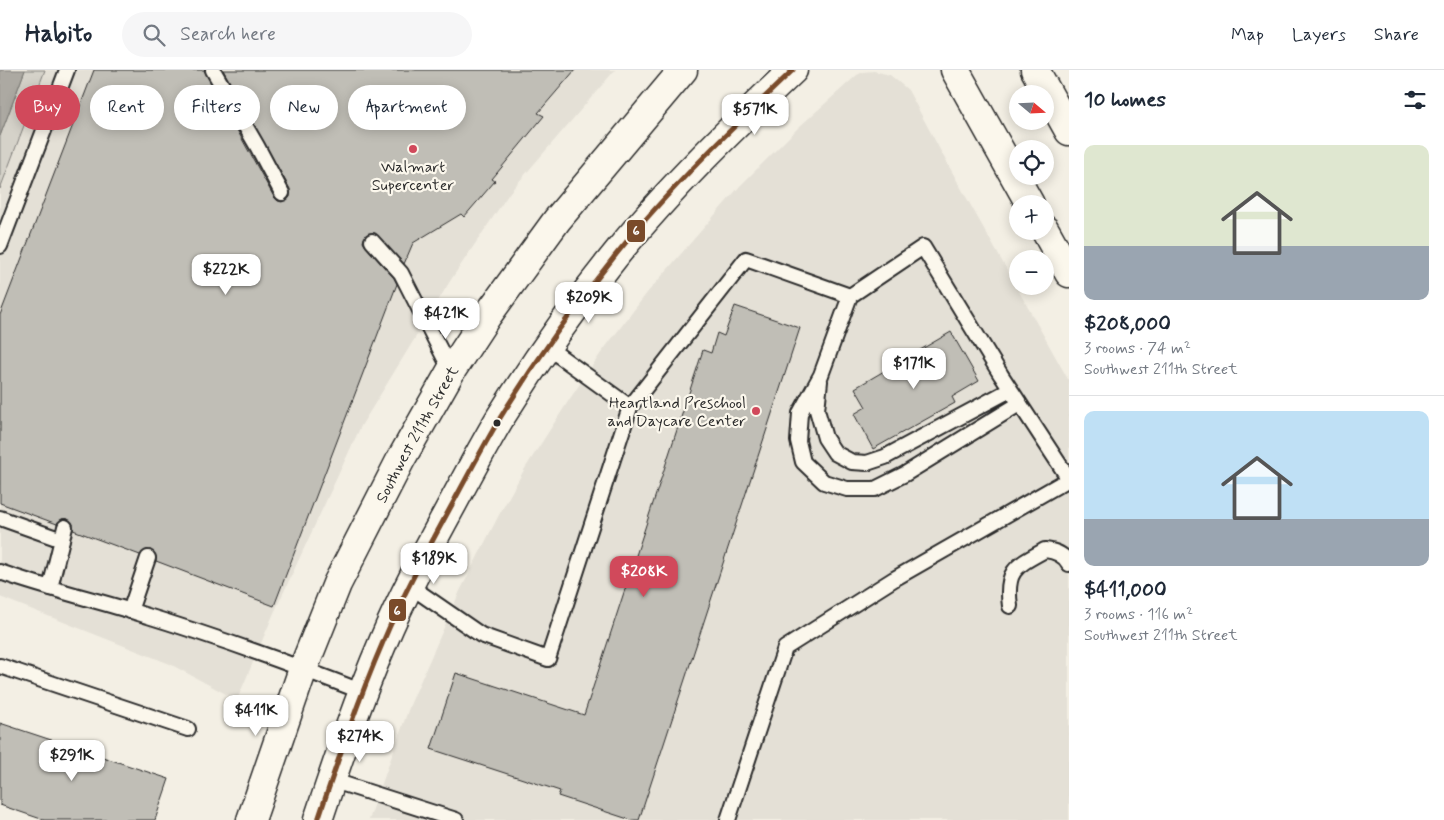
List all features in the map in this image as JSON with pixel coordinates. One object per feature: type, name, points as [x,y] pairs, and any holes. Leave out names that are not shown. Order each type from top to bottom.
[{"type":"main road","name":"Southwest 211th Street","points":[[251,820],[302,668],[330,601],[401,459],[451,370],[487,316],[557,220],[683,70]]},
{"type":"main road","points":[[318,820],[363,692],[384,640],[438,530],[499,420],[562,324],[618,251],[744,116],[793,70]]},
{"type":"main road","points":[[955,70],[1025,195]]},
{"type":"main road","points":[[1035,70],[1069,131]]},
{"type":"main road","points":[[1051,240],[1069,273]]},
{"type":"lane","points":[[0,246],[67,70]]},
{"type":"lane","points":[[213,70],[282,193]]},
{"type":"lane","points":[[372,241],[401,274],[451,370]]},
{"type":"lane","points":[[728,820],[785,648],[894,579],[1069,479],[1020,404],[1010,390],[923,247],[850,296],[821,376],[800,413],[798,441],[803,462],[824,482],[847,489],[875,489],[905,474],[1020,404]]},
{"type":"lane","points":[[410,586],[481,635],[548,659],[630,407],[746,259],[850,296]]},
{"type":"lane","points":[[547,347],[630,407]]},
{"type":"lane","points":[[821,376],[817,410],[825,438],[835,453],[852,462],[867,463],[885,457],[1010,390]]},
{"type":"lane","points":[[0,518],[64,533],[50,588]]},
{"type":"lane","points":[[1010,606],[1009,582],[1019,564],[1045,550],[1058,553],[1066,558],[1069,564]]},
{"type":"lane","points":[[130,611],[148,558]]},
{"type":"lane","points":[[0,572],[249,648],[363,692]]},
{"type":"lane","points":[[0,666],[188,729]]},
{"type":"lane","points":[[331,780],[426,815],[456,820]]},
{"type":"shaded area","points":[[0,70],[25,70],[19,85],[15,85],[15,96],[0,136]]},
{"type":"shaded area","points":[[25,70],[45,70],[39,85],[19,85]]},
{"type":"shaded area","points":[[45,70],[615,70],[510,192],[452,278],[361,426],[273,615],[237,700],[170,664],[0,597],[0,189],[22,130],[80,130],[80,85],[39,85]]},
{"type":"shaded area","points":[[874,71],[890,75],[908,90],[1009,274],[1009,295],[1021,295],[1069,381],[1069,820],[369,820],[410,705],[460,591],[524,470],[571,397],[601,353],[647,293],[740,186],[799,127],[857,75],[863,72]]},
{"type":"shaded area","points":[[15,96],[15,130],[22,130],[0,189],[0,136]]},
{"type":"building","points":[[94,70],[204,70],[212,85],[174,85],[174,130],[237,130],[274,197],[282,202],[290,197],[290,189],[257,130],[260,130],[260,85],[231,85],[223,70],[575,70],[538,113],[544,116],[492,179],[495,181],[464,217],[461,214],[413,243],[404,264],[375,233],[370,233],[364,238],[363,242],[366,247],[394,278],[397,284],[274,606],[156,561],[156,556],[151,550],[146,550],[140,555],[73,530],[73,524],[68,519],[62,519],[57,524],[0,503],[0,315],[71,130],[80,130],[80,106]]},
{"type":"building","points":[[735,306],[800,328],[639,820],[631,820],[558,796],[560,791],[431,749],[456,673],[584,715],[703,350],[711,353],[717,333],[724,336]]},
{"type":"building","points":[[951,332],[979,381],[952,397],[955,403],[873,449],[854,414],[866,407],[855,388]]},
{"type":"building","points":[[0,723],[169,779],[155,820],[44,820],[0,805]]},
{"type":"transit line","name":"6","points":[[318,820],[365,686],[399,606],[500,418],[571,313],[638,228],[702,158],[793,70]]},
{"type":"place","name":"Walmart Supercenter","points":[[413,149]]},
{"type":"place","name":"Heartland Preschool and Daycare Center","points":[[756,411]]}]
